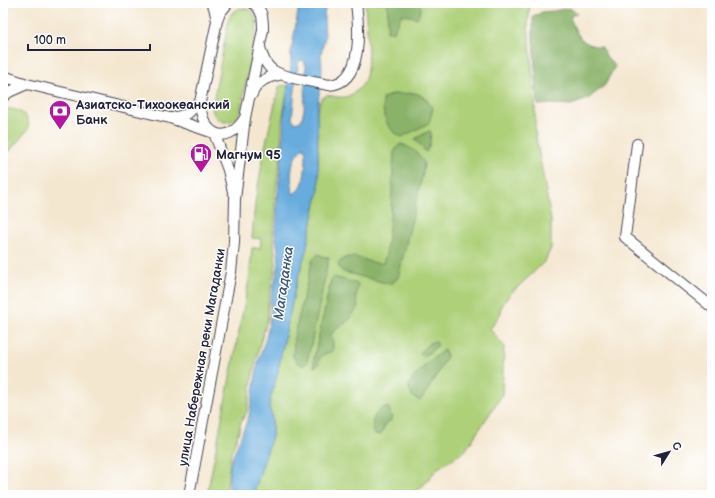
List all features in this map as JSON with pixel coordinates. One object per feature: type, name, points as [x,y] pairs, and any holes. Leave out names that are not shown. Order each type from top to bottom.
[{"type":"street","points":[[211,3],[214,7],[217,22]]},
{"type":"street","points":[[170,118],[187,114],[200,102],[217,22],[223,7],[228,3]]},
{"type":"street","name":"улица Набережная реки Магаданки","points":[[189,495],[231,272],[234,243],[235,199],[245,118],[263,30],[264,19],[262,13],[253,3]]},
{"type":"street","points":[[259,45],[262,57],[272,70],[279,75],[329,85],[337,84],[350,73],[357,51],[358,40],[356,3]]},
{"type":"street","points":[[247,105],[254,88],[258,83],[279,75]]},
{"type":"street","points":[[3,76],[27,84],[170,118],[219,134],[230,133],[240,126],[245,118]]},
{"type":"street","points":[[3,97],[13,90],[27,84]]},
{"type":"street","name":"улица Набережная реки Магаданки","points":[[200,102],[200,111],[203,122],[214,133],[228,170],[235,199]]},
{"type":"street","points":[[637,144],[625,237],[712,306]]},
{"type":"green space","points":[[365,3],[530,3],[528,25],[535,99],[535,132],[551,220],[551,248],[545,261],[509,295],[500,309],[501,313],[490,329],[504,346],[502,395],[465,451],[438,468],[420,489],[412,495],[253,495],[272,436],[272,416],[269,408],[270,400],[277,375],[296,284],[306,251],[319,189],[317,112],[321,99],[327,95],[346,97],[356,92],[363,84],[366,77],[368,57]]},
{"type":"green space","points":[[388,3],[419,3],[421,9],[417,18],[402,14],[394,31],[387,32]]},
{"type":"green space","points":[[240,8],[253,12],[256,18],[257,26],[240,113],[233,120],[224,122],[216,118],[212,108],[229,18],[232,13]]},
{"type":"green space","points":[[569,8],[577,13],[570,17],[581,38],[589,44],[602,47],[606,56],[615,66],[605,85],[588,99],[571,105],[538,105],[533,41],[533,17],[542,12]]},
{"type":"green space","points":[[282,85],[288,86],[282,121],[281,153],[275,197],[275,221],[273,232],[276,265],[268,302],[268,317],[252,379],[247,412],[241,422],[231,453],[227,484],[229,495],[207,495],[249,280],[252,248],[260,248],[261,239],[252,238],[255,203],[275,103],[279,87]]},
{"type":"green space","points":[[416,93],[425,98],[433,108],[429,123],[402,137],[392,130],[386,121],[383,110],[383,98],[393,94]]},
{"type":"green space","points":[[8,109],[17,110],[24,114],[28,120],[28,129],[3,159],[3,118],[4,112]]},
{"type":"green space","points":[[429,131],[431,132],[430,143],[426,152],[415,139]]},
{"type":"green space","points":[[401,144],[414,151],[420,156],[424,163],[423,173],[398,278],[389,284],[344,272],[339,268],[338,264],[343,259],[348,257],[383,263],[386,255],[391,209],[394,152]]},
{"type":"green space","points":[[318,254],[324,257],[329,257],[307,362],[304,366],[297,362],[293,357],[294,337],[312,261]]},
{"type":"green space","points":[[334,277],[358,284],[356,297],[358,307],[349,320],[331,335],[333,351],[322,355],[318,365],[314,367],[314,358],[331,280]]},
{"type":"green space","points":[[431,342],[436,342],[438,345],[423,356],[420,354],[426,346]]},
{"type":"green space","points":[[444,350],[447,356],[436,377],[420,401],[412,396],[408,385],[424,366]]},
{"type":"green space","points":[[385,407],[389,408],[392,419],[385,425],[381,435],[373,434],[375,415]]},
{"type":"water","name":"Магаданка","points":[[298,3],[326,3],[324,17],[325,37],[321,54],[322,69],[317,112],[319,189],[306,251],[296,284],[277,375],[270,400],[269,408],[272,415],[272,436],[253,495],[232,495],[229,484],[229,470],[249,416],[258,363],[267,334],[271,312],[270,302],[279,264],[275,232],[277,222],[277,202],[283,144],[284,115],[291,65],[291,52],[298,12]],"holes":[[[301,60],[304,61],[306,66],[304,110],[301,121],[295,123],[292,118],[298,63]],[[303,148],[305,148],[306,157],[304,180],[301,187],[293,194],[291,174],[293,164],[296,156]]]},
{"type":"place","name":"Азиатско-Тихоокеанский Банк","points":[[60,130]]},
{"type":"place","name":"Магнум 95","points":[[201,174]]}]
